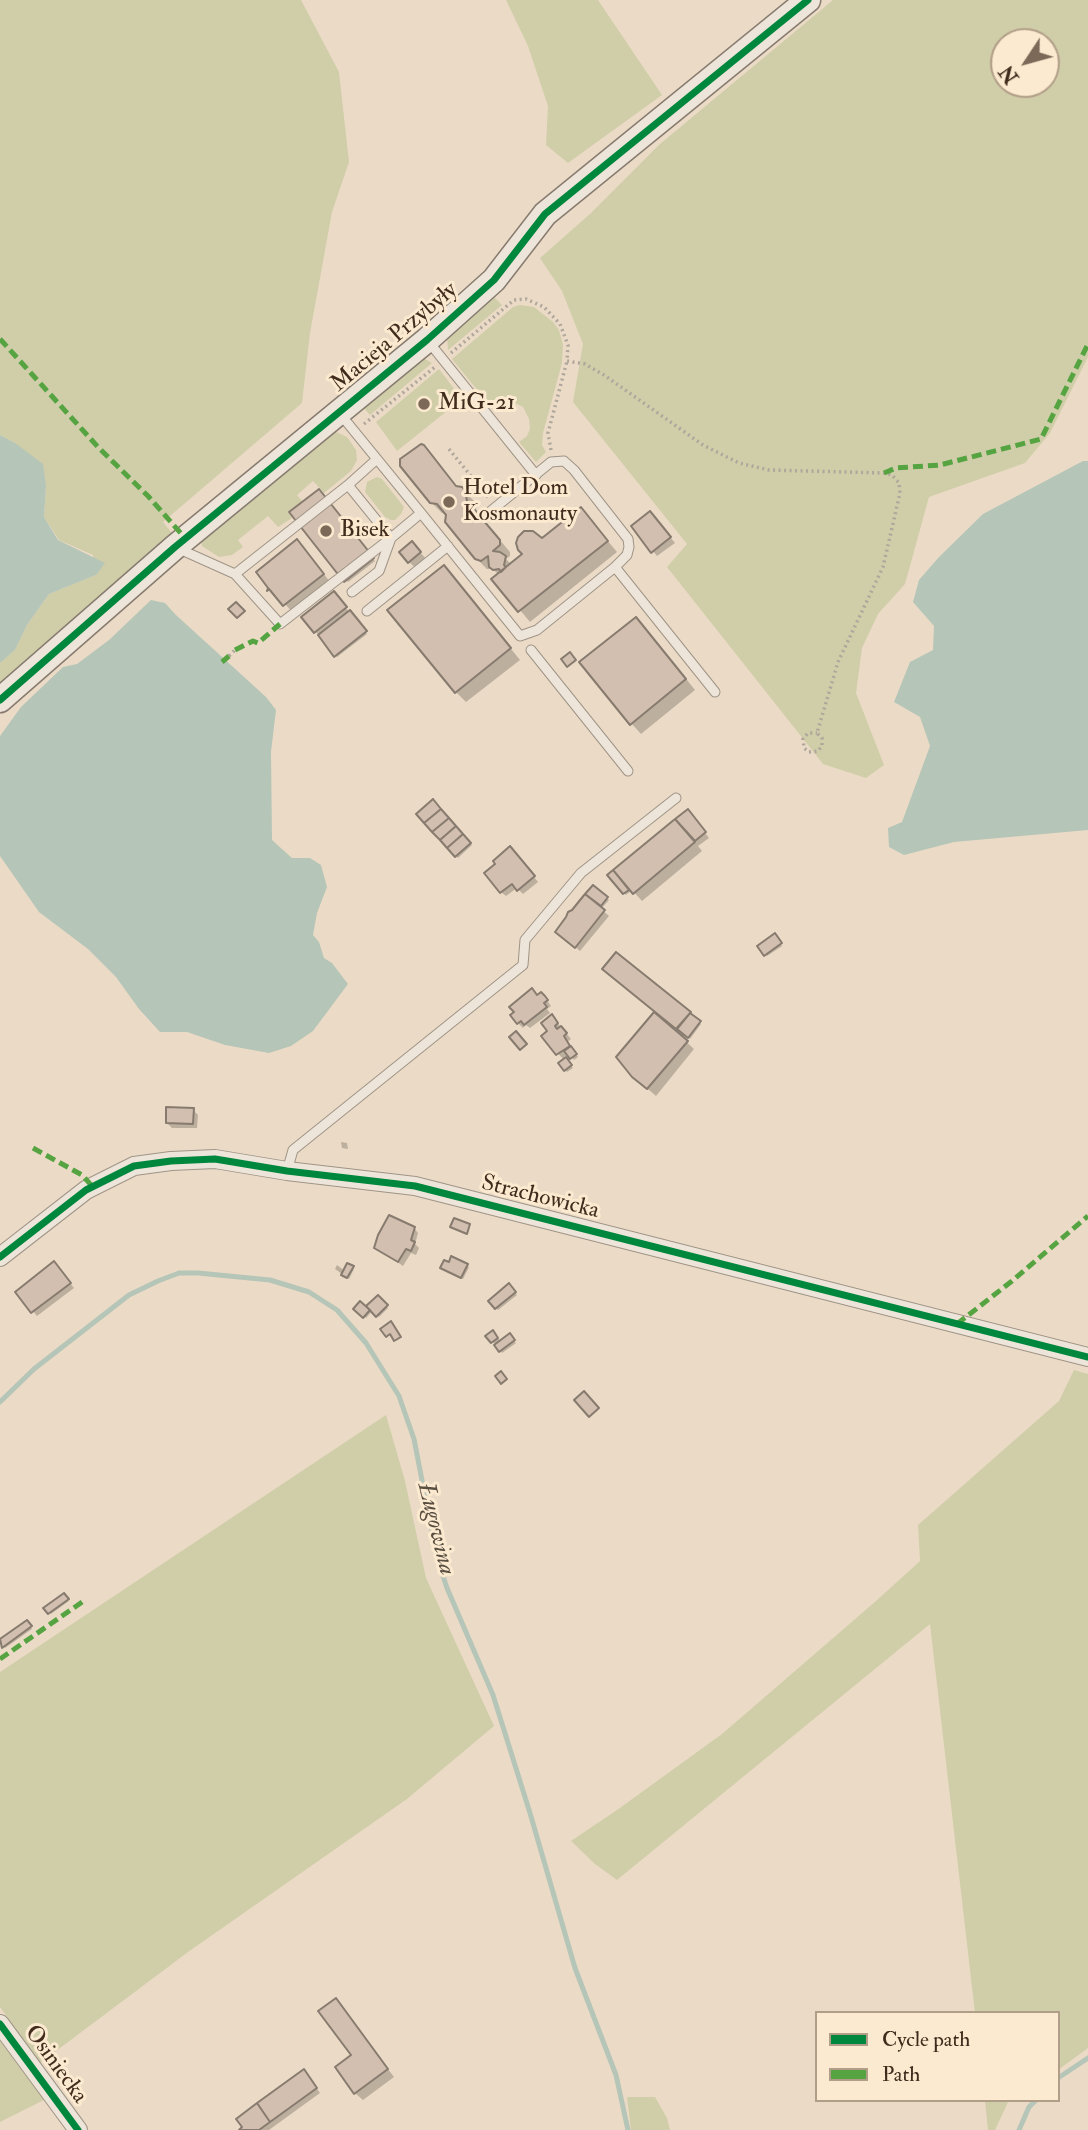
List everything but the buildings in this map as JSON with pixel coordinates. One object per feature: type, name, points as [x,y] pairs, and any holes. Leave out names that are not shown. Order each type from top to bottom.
[{"type":"street","name":"Macieja Przybyły","points":[[0,700],[175,547],[426,340],[494,280],[545,214],[808,0]]},
{"type":"street","name":"Strachowicka","points":[[0,1257],[86,1190],[134,1166],[215,1159],[287,1171],[415,1186],[1088,1357]]},
{"type":"street","name":"Osiniecka","points":[[0,2024],[78,2130]]},
{"type":"lane","points":[[426,340],[536,475]]},
{"type":"lane","points":[[338,411],[520,636],[537,630],[627,555],[628,538],[564,461],[551,462],[486,515]]},
{"type":"lane","points":[[235,574],[377,459]]},
{"type":"lane","points":[[348,485],[391,538]]},
{"type":"lane","points":[[175,547],[235,574],[280,624],[421,513]]},
{"type":"lane","points":[[352,592],[379,570],[391,538]]},
{"type":"lane","points":[[367,611],[448,546]]},
{"type":"lane","points":[[615,567],[715,692]]},
{"type":"lane","points":[[531,650],[628,771]]},
{"type":"lane","points":[[287,1171],[293,1150],[523,965],[525,940],[581,873],[676,798]]},
{"type":"path","points":[[355,432],[514,300],[526,299],[544,307],[560,324],[568,345],[567,360],[548,433],[551,462]]},
{"type":"path","points":[[567,360],[585,364],[604,375],[691,438],[739,463],[769,470],[884,473],[892,475],[899,483],[897,513],[883,566],[838,662],[817,733]]},
{"type":"path","points":[[449,449],[496,507]]},
{"type":"path","points":[[466,491],[476,482]]},
{"type":"path","points":[[229,656],[234,650]]},
{"type":"path","points":[[808,733],[817,733],[822,738],[822,746],[818,751],[809,752],[804,748],[803,739],[808,733]]},
{"type":"shaded area","points":[[0,0],[301,0],[339,72],[349,162],[332,212],[310,333],[302,403],[163,522],[175,537],[0,683],[0,663],[15,650],[27,625],[49,594],[96,575],[93,555],[59,540],[44,517],[46,486],[15,443],[0,435]]},
{"type":"shaded area","points":[[506,0],[598,0],[662,95],[568,163],[546,145],[548,106],[528,46]]},
{"type":"shaded area","points":[[833,0],[1088,0],[1088,357],[1050,433],[1025,463],[929,497],[905,584],[878,614],[862,648],[856,693],[884,765],[866,778],[823,764],[667,567],[687,544],[573,402],[583,344],[562,291],[540,258],[590,214],[660,144]]},
{"type":"shaded area","points":[[494,297],[502,305],[448,350],[447,336]]},
{"type":"shaded area","points":[[513,307],[534,307],[553,322],[559,330],[563,345],[562,363],[543,433],[542,445],[546,452],[536,462],[519,442],[527,436],[530,429],[523,407],[502,400],[492,408],[452,359]]},
{"type":"shaded area","points":[[418,359],[432,363],[370,415],[362,406]]},
{"type":"shaded area","points":[[439,369],[462,399],[397,451],[376,422]]},
{"type":"shaded area","points":[[334,431],[347,437],[356,450],[357,460],[351,471],[324,493],[313,481],[297,495],[302,501],[288,512],[292,518],[278,527],[268,516],[238,540],[243,547],[232,555],[219,557],[202,546],[201,540]]},
{"type":"shaded area","points":[[0,435],[43,464],[46,486],[44,517],[58,540],[105,563],[96,575],[49,594],[27,625],[15,650],[0,663]]},
{"type":"shaded area","points":[[1083,461],[1088,461],[1088,830],[954,842],[904,855],[889,847],[888,828],[902,822],[930,746],[920,717],[894,702],[910,662],[933,650],[934,626],[913,602],[919,580],[983,514]]},
{"type":"shaded area","points":[[377,477],[382,479],[404,507],[395,520],[385,517],[365,492],[367,482]]},
{"type":"shaded area","points":[[151,600],[165,603],[266,697],[276,710],[271,752],[272,840],[292,858],[310,858],[321,865],[327,887],[317,913],[313,935],[319,942],[324,958],[332,963],[348,984],[313,1031],[291,1046],[269,1053],[225,1045],[187,1032],[160,1032],[116,977],[88,949],[39,912],[0,856],[0,736],[21,707],[63,667],[77,664],[109,640]]},
{"type":"shaded area","points":[[1074,1370],[1088,1374],[1088,2048],[1060,2069],[1060,2011],[975,2011],[930,1624],[617,1880],[571,1841],[722,1734],[876,1601],[920,1561],[918,1525],[1059,1401]]},
{"type":"shaded area","points":[[386,1415],[405,1481],[426,1578],[494,1726],[407,1799],[188,1952],[40,2063],[0,2007],[0,1672]]},
{"type":"shaded area","points":[[0,2040],[46,2099],[0,2122]]},
{"type":"shaded area","points":[[627,2097],[655,2097],[667,2118],[670,2130],[631,2130]]},
{"type":"shaded area","points":[[985,2102],[1008,2102],[995,2130],[988,2130]]},
{"type":"waterway","name":"Ługowina","points":[[0,1402],[34,1369],[129,1295],[179,1273],[270,1280],[309,1292],[337,1310],[366,1343],[399,1396],[414,1439],[437,1558],[493,1695],[575,1968],[616,2075],[628,2130]]},
{"type":"waterway","name":"Ługowina","points":[[1060,2077],[1088,2058]]},
{"type":"waterway","name":"Ługowina","points":[[1019,2130],[1034,2102]]},
{"type":"marked path","points":[[0,339],[185,538]]},
{"type":"marked path","points":[[884,473],[896,468],[940,465],[1041,439],[1088,344]]},
{"type":"marked path","points":[[235,650],[253,641],[258,643],[280,624]]},
{"type":"marked path","points":[[222,662],[229,656]]},
{"type":"marked path","points":[[33,1148],[82,1175],[93,1187]]},
{"type":"marked path","points":[[957,1324],[1088,1216]]},
{"type":"marked path","points":[[0,1659],[85,1600]]},
{"type":"cycle path","points":[[0,700],[175,547],[427,340],[494,280],[545,214],[808,0]]},
{"type":"cycle path","points":[[0,1257],[86,1190],[134,1166],[215,1159],[287,1171],[415,1186],[1088,1357]]},
{"type":"cycle path","points":[[0,2024],[78,2130]]},
{"type":"place","name":"MiG-21","points":[[424,404]]},
{"type":"place","name":"Hotel Dom Kosmonauty","points":[[449,502]]},
{"type":"place","name":"Bisek","points":[[326,531]]}]
